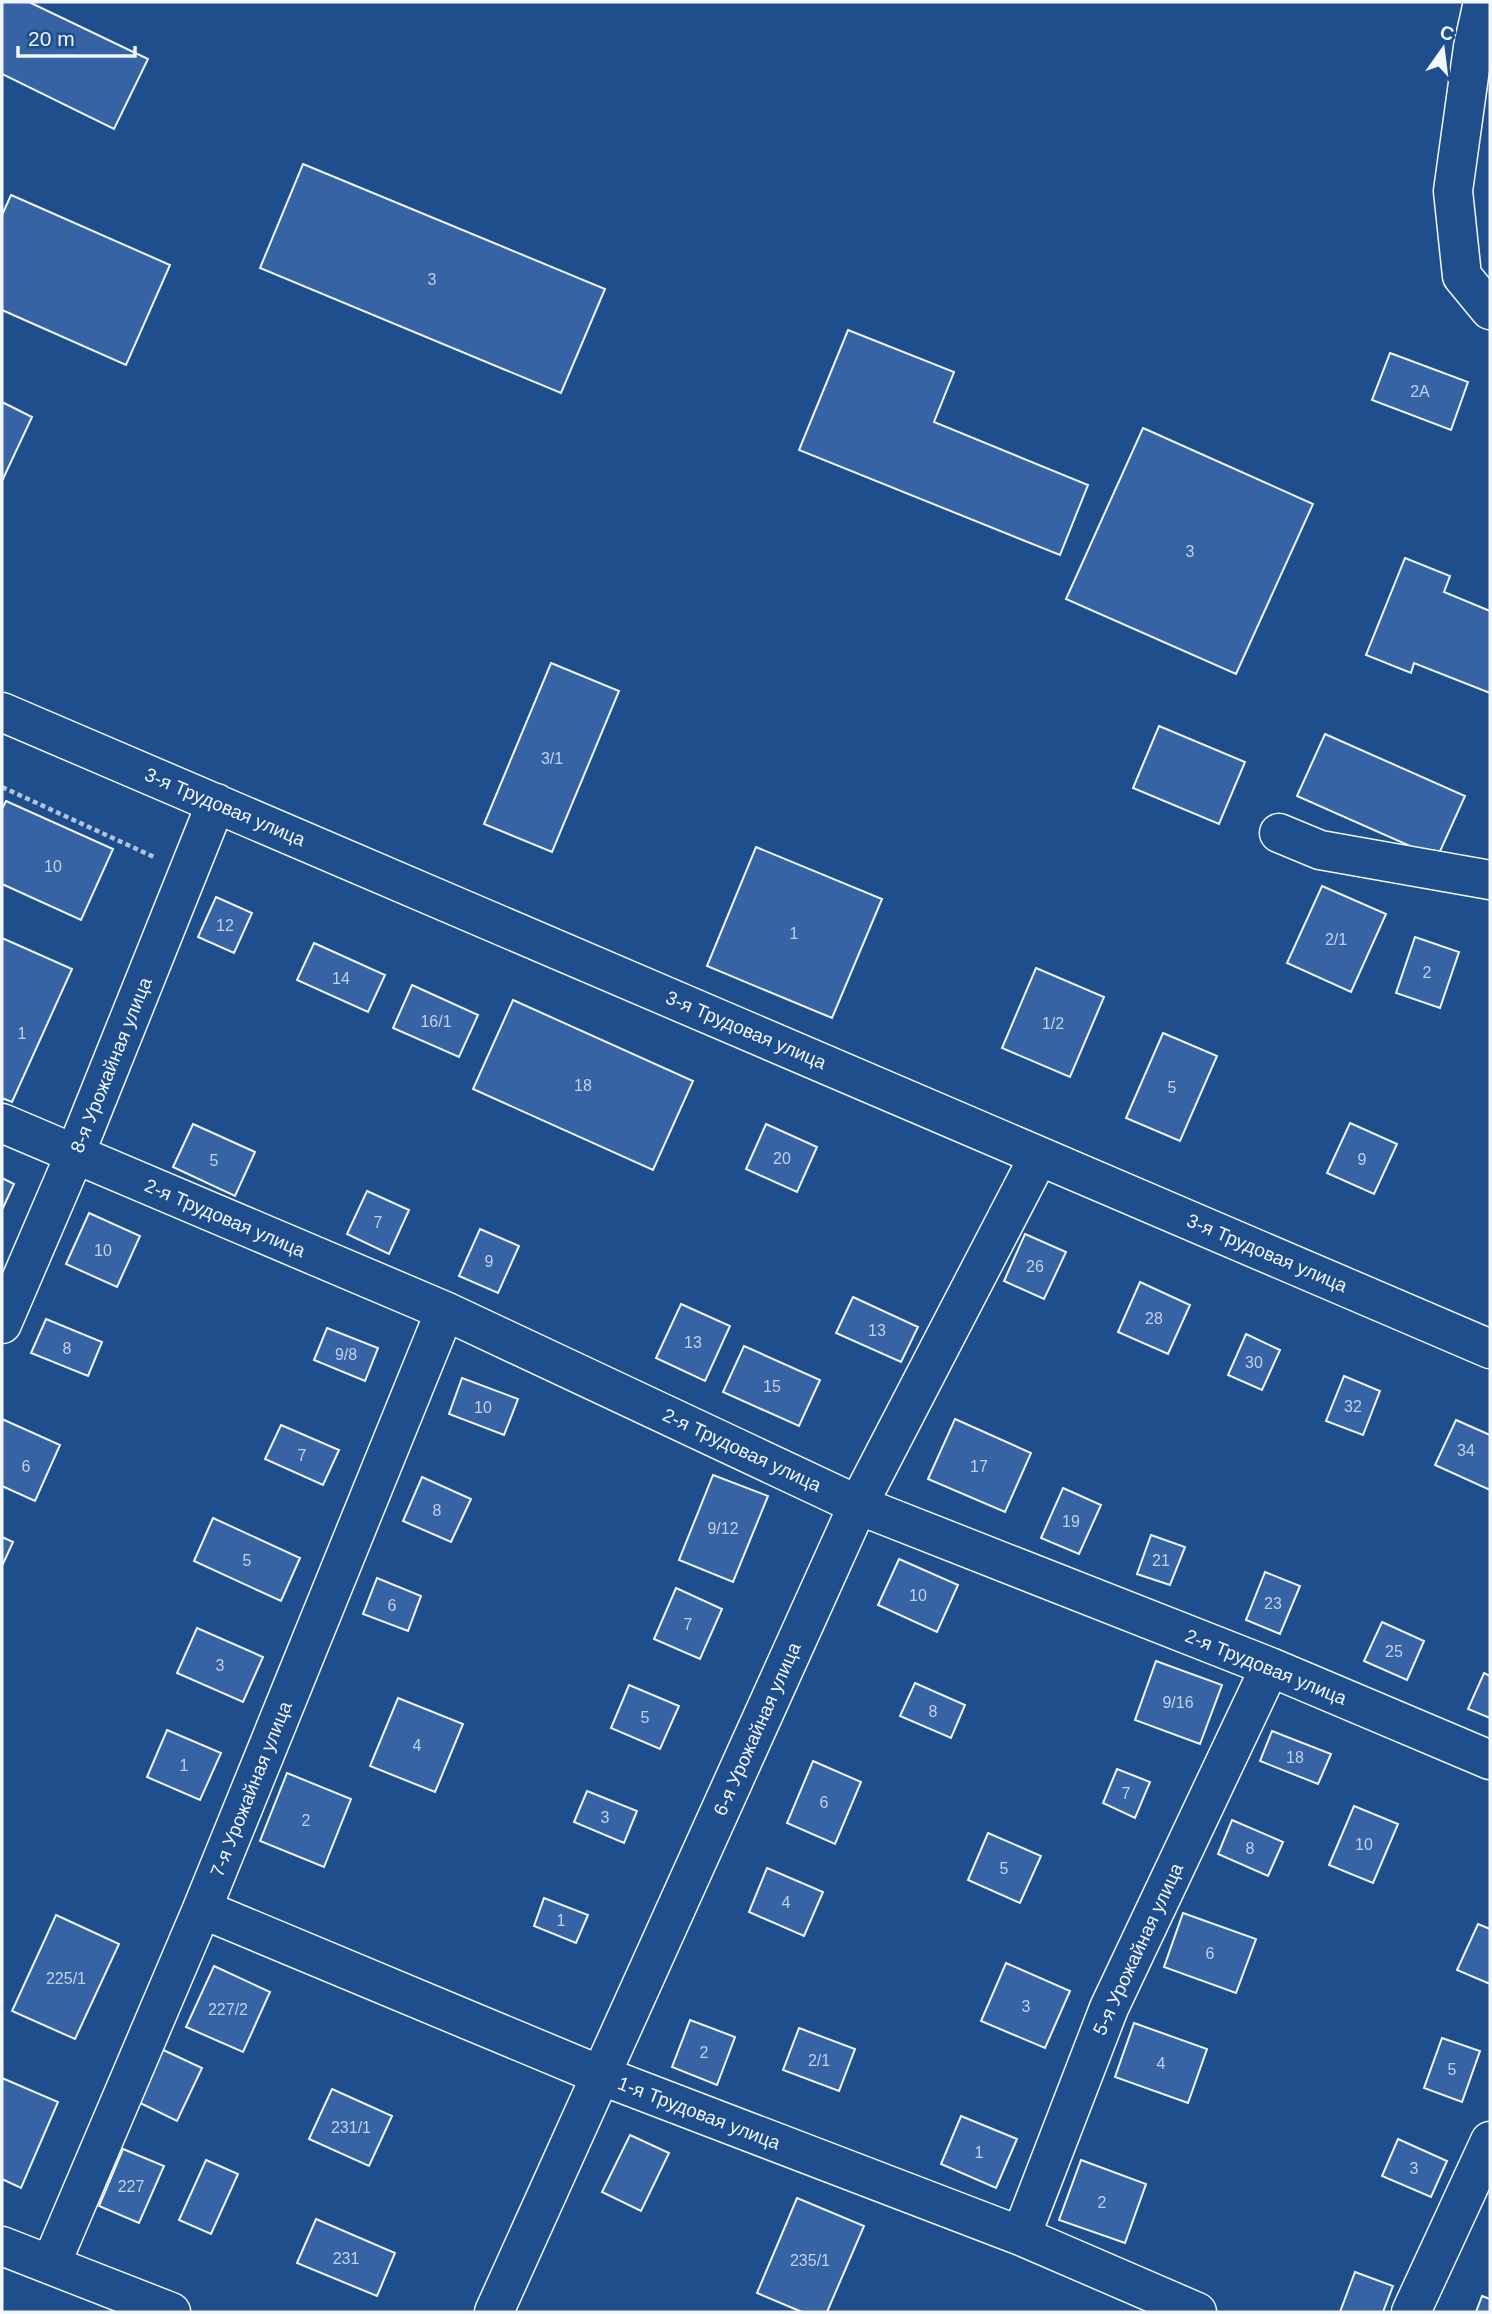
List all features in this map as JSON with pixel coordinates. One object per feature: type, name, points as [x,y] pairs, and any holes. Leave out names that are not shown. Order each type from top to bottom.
[{"type":"street","points":[[1483,2],[1482,50],[1453,191],[1462,276],[1490,310]]},
{"type":"street","name":"3-я Трудовая улица","points":[[2,712],[1490,1349]]},
{"type":"street","name":"8-я Урожайная улица","points":[[2,1324],[75,1154],[215,803]]},
{"type":"street","points":[[1279,833],[1320,850],[1490,880]]},
{"type":"street","name":"2-я Трудовая улица","points":[[2,1123],[445,1311],[858,1505],[1270,1667],[1490,1760]]},
{"type":"street","name":"6-я Урожайная улица","points":[[494,2312],[858,1505],[1039,1156]]},
{"type":"street","name":"7-я Урожайная улица","points":[[51,2264],[202,1909],[445,1311]]},
{"type":"street","name":"5-я Урожайная улица","points":[[1021,2236],[1109,2008],[1270,1667]]},
{"type":"street","name":"1-я Трудовая улица","points":[[202,1909],[600,2075],[1021,2236],[1196,2312]]},
{"type":"street","points":[[1411,2312],[1490,2140]]},
{"type":"street","points":[[2,2246],[172,2312]]},
{"type":"path","points":[[2,787],[188,872]]},
{"type":"building","points":[[2,2],[29,2],[148,59],[114,129],[2,74]]},
{"type":"building","points":[[303,164],[605,289],[561,393],[260,268]]},
{"type":"building","points":[[11,195],[170,265],[126,365],[2,310],[2,215]]},
{"type":"building","points":[[848,330],[954,372],[934,422],[1088,485],[1060,555],[799,450]]},
{"type":"building","points":[[1390,353],[1468,382],[1451,430],[1372,400]]},
{"type":"building","points":[[2,402],[32,417],[2,481]]},
{"type":"building","points":[[1143,428],[1313,504],[1236,674],[1066,599]]},
{"type":"building","points":[[1405,558],[1450,576],[1444,592],[1490,611],[1490,693],[1414,663],[1411,673],[1366,655]]},
{"type":"building","points":[[551,663],[619,691],[552,852],[484,824]]},
{"type":"building","points":[[1159,726],[1245,762],[1219,824],[1133,788]]},
{"type":"building","points":[[1325,734],[1465,796],[1437,858],[1297,796]]},
{"type":"building","points":[[6,801],[113,849],[81,920],[2,884],[2,809]]},
{"type":"building","points":[[756,847],[882,899],[832,1018],[707,966]]},
{"type":"building","points":[[1322,886],[1386,914],[1351,992],[1287,963]]},
{"type":"building","points":[[216,897],[252,913],[234,953],[198,937]]},
{"type":"building","points":[[1415,937],[1459,952],[1440,1008],[1396,993]]},
{"type":"building","points":[[2,938],[72,969],[12,1102],[2,1098]]},
{"type":"building","points":[[314,943],[385,975],[368,1012],[297,980]]},
{"type":"building","points":[[1036,968],[1104,997],[1070,1077],[1002,1048]]},
{"type":"building","points":[[412,985],[478,1015],[459,1057],[393,1028]]},
{"type":"building","points":[[513,1000],[693,1081],[653,1170],[473,1089]]},
{"type":"building","points":[[1163,1033],[1217,1056],[1180,1141],[1126,1118]]},
{"type":"building","points":[[1350,1123],[1397,1144],[1374,1194],[1327,1173]]},
{"type":"building","points":[[193,1124],[255,1152],[235,1196],[173,1167]]},
{"type":"building","points":[[766,1124],[817,1147],[797,1192],[746,1169]]},
{"type":"building","points":[[2,1178],[14,1184],[2,1210]]},
{"type":"building","points":[[367,1191],[409,1210],[389,1254],[347,1234]]},
{"type":"building","points":[[89,1213],[140,1236],[117,1287],[66,1264]]},
{"type":"building","points":[[480,1229],[519,1246],[498,1293],[459,1276]]},
{"type":"building","points":[[1025,1234],[1066,1252],[1044,1299],[1004,1281]]},
{"type":"building","points":[[1140,1282],[1190,1305],[1168,1354],[1118,1332]]},
{"type":"building","points":[[853,1297],[918,1327],[901,1362],[836,1333]]},
{"type":"building","points":[[681,1304],[730,1326],[705,1381],[656,1358]]},
{"type":"building","points":[[46,1319],[102,1342],[88,1376],[31,1353]]},
{"type":"building","points":[[327,1328],[378,1348],[365,1381],[314,1360]]},
{"type":"building","points":[[1246,1334],[1280,1350],[1262,1390],[1228,1375]]},
{"type":"building","points":[[744,1346],[820,1380],[799,1426],[723,1392]]},
{"type":"building","points":[[1344,1376],[1380,1391],[1363,1435],[1326,1421]]},
{"type":"building","points":[[462,1378],[518,1399],[504,1435],[449,1414]]},
{"type":"building","points":[[2,1419],[60,1445],[35,1501],[2,1486]]},
{"type":"building","points":[[955,1419],[1031,1453],[1005,1512],[928,1479]]},
{"type":"building","points":[[1456,1420],[1490,1435],[1490,1490],[1435,1465]]},
{"type":"building","points":[[281,1425],[339,1450],[323,1485],[265,1459]]},
{"type":"building","points":[[713,1475],[768,1496],[733,1582],[679,1560]]},
{"type":"building","points":[[422,1477],[471,1499],[451,1542],[403,1521]]},
{"type":"building","points":[[1063,1488],[1101,1505],[1079,1554],[1041,1538]]},
{"type":"building","points":[[213,1518],[300,1558],[281,1601],[194,1561]]},
{"type":"building","points":[[1151,1535],[1185,1547],[1170,1585],[1137,1574]]},
{"type":"building","points":[[2,1537],[13,1542],[2,1566]]},
{"type":"building","points":[[899,1559],[958,1585],[937,1632],[878,1605]]},
{"type":"building","points":[[1265,1572],[1300,1586],[1280,1634],[1246,1620]]},
{"type":"building","points":[[377,1578],[421,1596],[408,1631],[363,1614]]},
{"type":"building","points":[[676,1588],[722,1609],[700,1659],[654,1639]]},
{"type":"building","points":[[1382,1622],[1424,1641],[1407,1680],[1364,1661]]},
{"type":"building","points":[[197,1628],[263,1657],[243,1702],[177,1673]]},
{"type":"building","points":[[1156,1661],[1222,1685],[1200,1744],[1135,1720]]},
{"type":"building","points":[[1484,1673],[1490,1676],[1490,1718],[1468,1709]]},
{"type":"building","points":[[915,1683],[965,1705],[951,1738],[900,1716]]},
{"type":"building","points":[[629,1685],[679,1706],[660,1749],[611,1728]]},
{"type":"building","points":[[398,1698],[463,1724],[435,1792],[370,1766]]},
{"type":"building","points":[[167,1730],[221,1753],[200,1800],[147,1777]]},
{"type":"building","points":[[1272,1731],[1331,1754],[1318,1784],[1260,1761]]},
{"type":"building","points":[[813,1761],[861,1782],[835,1844],[787,1823]]},
{"type":"building","points":[[1117,1769],[1150,1782],[1135,1818],[1103,1803]]},
{"type":"building","points":[[287,1773],[351,1799],[324,1867],[260,1841]]},
{"type":"building","points":[[587,1791],[637,1811],[624,1843],[574,1822]]},
{"type":"building","points":[[1354,1806],[1398,1824],[1373,1883],[1329,1865]]},
{"type":"building","points":[[1232,1820],[1283,1842],[1268,1876],[1218,1854]]},
{"type":"building","points":[[988,1833],[1041,1856],[1020,1903],[968,1880]]},
{"type":"building","points":[[767,1868],[823,1892],[804,1936],[749,1912]]},
{"type":"building","points":[[544,1898],[588,1915],[576,1943],[534,1926]]},
{"type":"building","points":[[1183,1913],[1256,1939],[1236,1993],[1164,1967]]},
{"type":"building","points":[[56,1915],[119,1944],[75,2039],[12,2011]]},
{"type":"building","points":[[1478,1924],[1490,1929],[1490,1984],[1457,1970]]},
{"type":"building","points":[[1006,1963],[1070,1991],[1045,2048],[981,2021]]},
{"type":"building","points":[[214,1966],[270,1992],[243,2052],[186,2027]]},
{"type":"building","points":[[690,2020],[735,2037],[717,2085],[672,2067]]},
{"type":"building","points":[[1134,2023],[1207,2049],[1188,2103],[1115,2077]]},
{"type":"building","points":[[799,2028],[855,2049],[839,2091],[783,2070]]},
{"type":"building","points":[[1442,2038],[1480,2051],[1462,2102],[1424,2088]]},
{"type":"building","points":[[159,2048],[202,2068],[177,2121],[134,2100]]},
{"type":"building","points":[[2,2078],[58,2102],[21,2188],[2,2179]]},
{"type":"building","points":[[332,2089],[392,2116],[369,2166],[309,2139]]},
{"type":"building","points":[[961,2116],[1017,2139],[996,2188],[941,2164]]},
{"type":"building","points":[[630,2135],[669,2153],[641,2211],[602,2192]]},
{"type":"building","points":[[1398,2139],[1447,2161],[1431,2197],[1382,2176]]},
{"type":"building","points":[[123,2149],[164,2166],[139,2223],[99,2206]]},
{"type":"building","points":[[206,2160],[238,2174],[211,2234],[179,2220]]},
{"type":"building","points":[[1081,2160],[1146,2184],[1125,2243],[1059,2220]]},
{"type":"building","points":[[797,2198],[864,2226],[827,2312],[802,2312],[757,2293]]},
{"type":"building","points":[[316,2219],[395,2253],[377,2296],[297,2263]]},
{"type":"building","points":[[1355,2272],[1393,2286],[1383,2312],[1340,2312]]},
{"type":"building","points":[[1482,2296],[1490,2299],[1490,2312],[1476,2312]]}]
